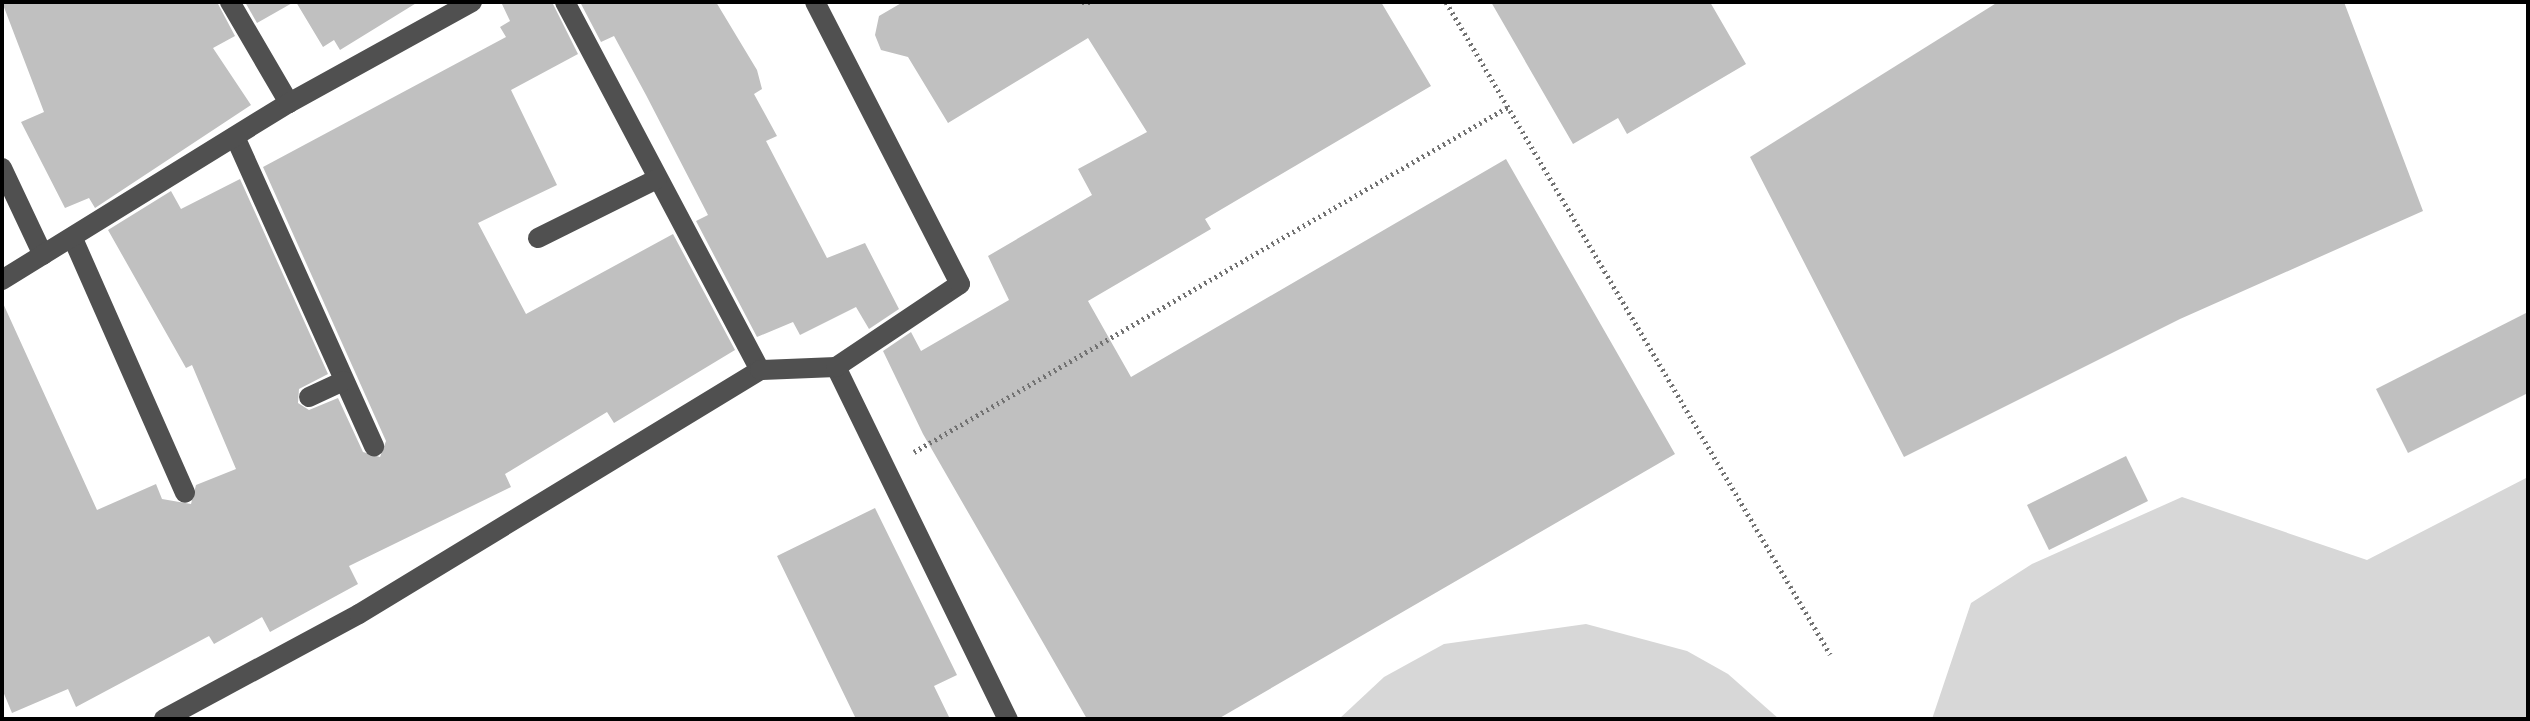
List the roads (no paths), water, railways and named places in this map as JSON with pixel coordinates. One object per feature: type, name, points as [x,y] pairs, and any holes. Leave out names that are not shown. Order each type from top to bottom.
[{"type":"street","points":[[230,2],[289,103]]},
{"type":"street","points":[[2,280],[43,255],[74,241],[289,103],[472,2]]},
{"type":"street","points":[[565,2],[760,370]]},
{"type":"street","points":[[164,719],[359,614],[760,370],[836,367],[960,284],[815,2]]},
{"type":"street","points":[[236,139],[374,446]]},
{"type":"street","points":[[2,168],[43,255]]},
{"type":"street","points":[[538,238],[657,179]]},
{"type":"street","points":[[74,241],[185,493]]},
{"type":"street","points":[[836,367],[1008,719]]},
{"type":"street","points":[[309,397],[344,381]]}]
